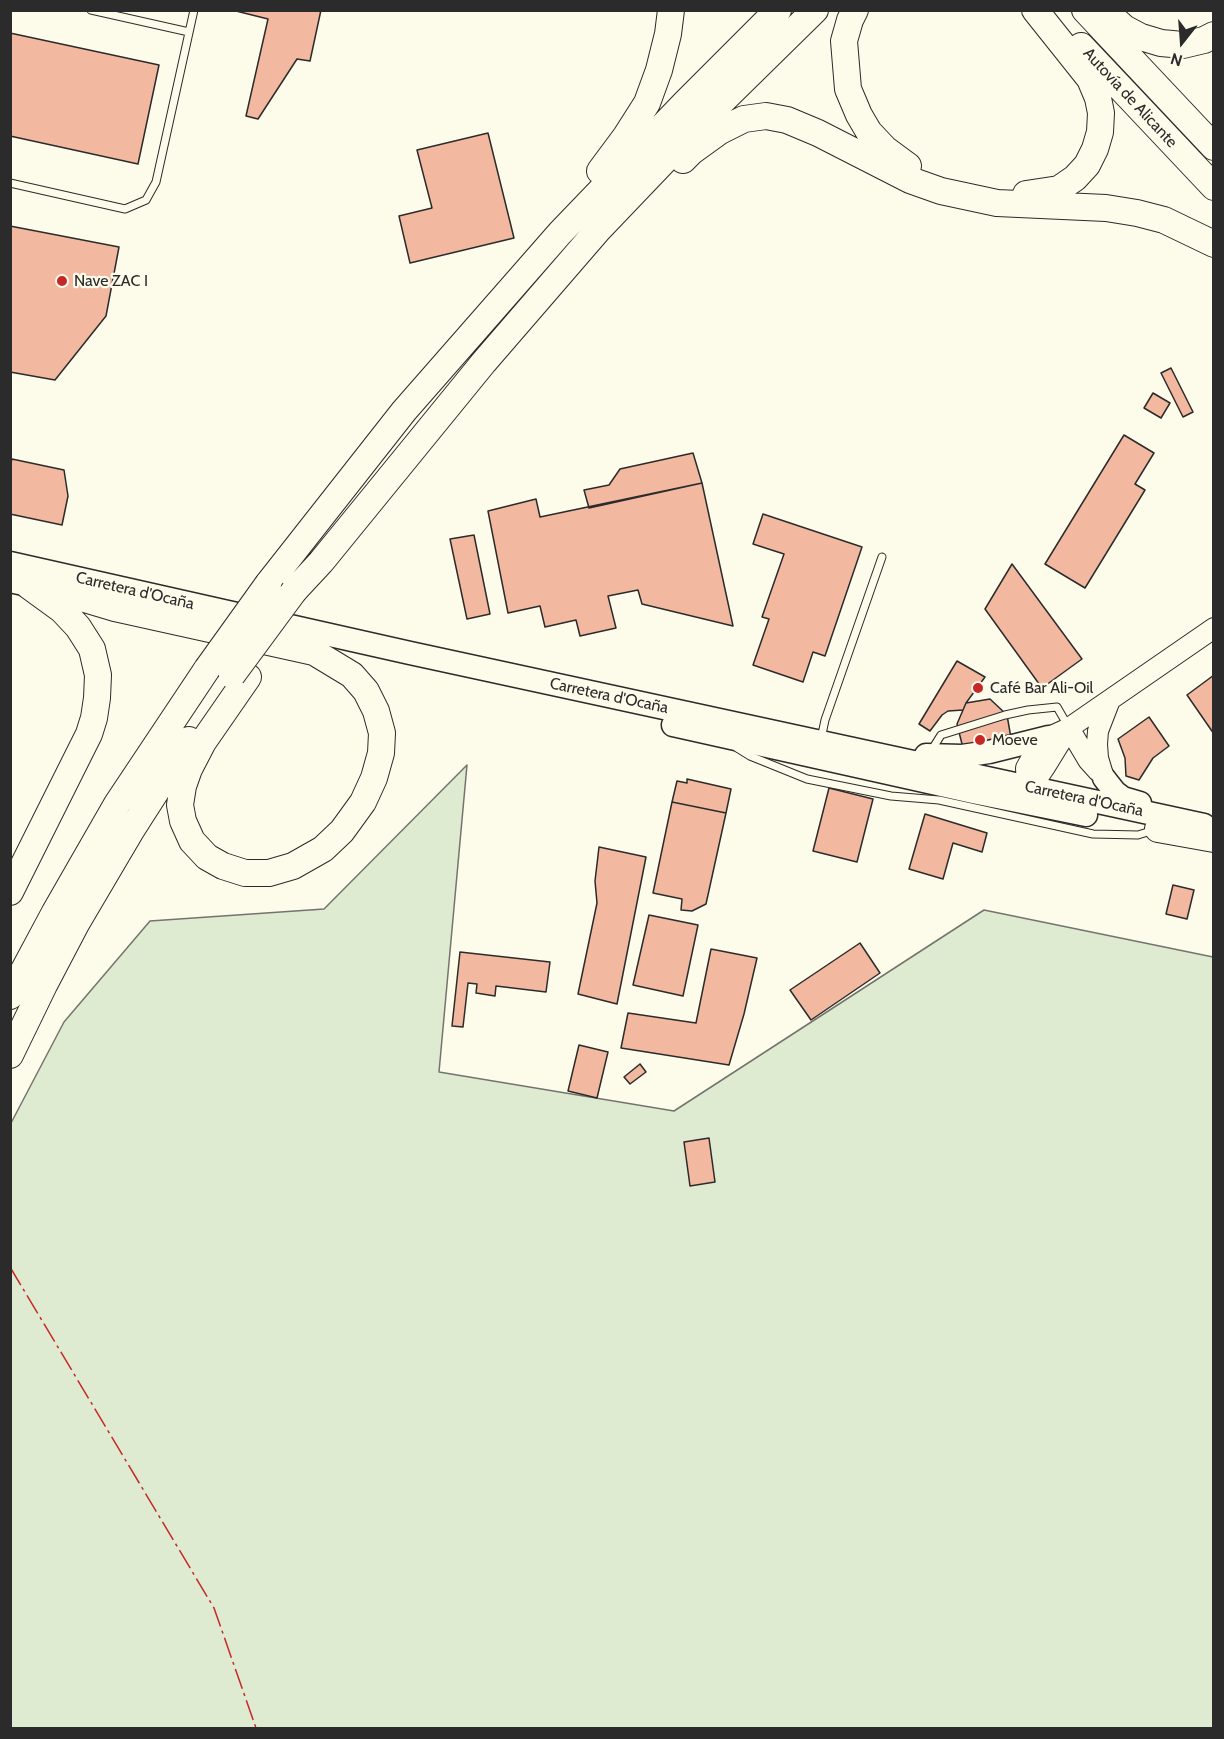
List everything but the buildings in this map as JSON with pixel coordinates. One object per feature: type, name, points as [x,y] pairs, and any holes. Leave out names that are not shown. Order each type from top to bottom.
[{"type":"highway","points":[[302,538],[349,459],[520,257],[607,163],[626,136],[646,103],[659,70],[671,10]]},
{"type":"highway","points":[[10,996],[111,815],[207,669],[302,538],[404,411],[560,233],[778,10]]},
{"type":"highway","points":[[10,1055],[44,985],[92,898],[160,784],[302,592],[321,562],[484,362],[598,230],[705,118],[815,10]]},
{"type":"highway","points":[[855,10],[844,41],[844,62],[848,89],[869,132],[885,149],[927,175],[954,185],[1013,195],[1036,194],[1059,189],[1075,178],[1087,165],[1100,132],[1101,113],[1090,79],[1035,10]]},
{"type":"highway","name":"Autovía de Alicante","points":[[1044,10],[1093,56],[1214,187]]},
{"type":"highway","name":"Autovía de Alicante","points":[[1085,10],[1214,147]]},
{"type":"highway","points":[[1104,10],[1124,28],[1141,37],[1161,43],[1183,45],[1214,35]]},
{"type":"highway","points":[[567,268],[603,242],[691,152],[720,131],[744,119],[766,116],[787,120],[818,133],[910,180],[941,191],[997,203],[1106,208],[1137,213],[1164,220],[1214,244]]},
{"type":"highway","points":[[10,892],[89,734],[98,698],[98,675],[92,649],[78,627],[62,610],[20,584]]},
{"type":"highway","points":[[65,593],[116,608],[314,652],[352,675],[366,691],[376,711],[382,733],[381,753],[374,778],[363,802],[342,831],[323,849],[293,866],[269,873],[245,873],[223,867],[207,857],[192,841],[183,821],[180,805],[183,786],[194,760],[240,676]]},
{"type":"highway","points":[[1149,827],[1212,831]]},
{"type":"main road","name":"Carretera d'Ocaña","points":[[10,563],[1027,787],[1212,831]]},
{"type":"main road","name":"Carretera d'Ocaña","points":[[20,584],[116,601],[322,644],[1003,799],[1149,827]]},
{"type":"main road","points":[[821,742],[928,756],[962,756],[989,752],[1049,737]]},
{"type":"main road","points":[[743,741],[800,746],[1014,792],[1027,787],[1036,797],[1080,806],[1149,827]]},
{"type":"main road","points":[[1104,778],[1123,798],[1188,813],[1212,831]]},
{"type":"street","points":[[1027,787],[1026,768],[1040,744],[1049,737],[1070,728],[1214,628]]},
{"type":"street","points":[[1104,778],[1098,758],[1098,738],[1102,718],[1110,700]]},
{"type":"street","points":[[1070,728],[1088,760],[1104,778]]},
{"type":"street","points":[[1027,787],[1037,779],[1070,728]]},
{"type":"lane","points":[[91,10],[189,32]]},
{"type":"lane","points":[[10,183],[124,209],[146,200],[156,182],[194,10]]},
{"type":"lane","points":[[821,742],[825,720],[882,557]]},
{"type":"lane","points":[[928,756],[941,735],[1005,715],[1057,707],[1070,728]]},
{"type":"lane","points":[[714,735],[750,756],[807,779],[891,796],[939,800],[1093,834],[1138,835],[1149,827]]},
{"type":"green space","points":[[467,765],[439,1072],[674,1111],[984,910],[1213,957],[1213,1728],[11,1728],[10,1125],[64,1022],[150,921],[324,909]]},
{"type":"power","points":[[10,1267],[214,1608],[256,1728]]},
{"type":"place","name":"Nave ZAC I","points":[[62,281]]},
{"type":"place","name":"Café Bar Ali-Oil","points":[[978,688]]},
{"type":"place","name":"Moeve","points":[[980,740]]}]
